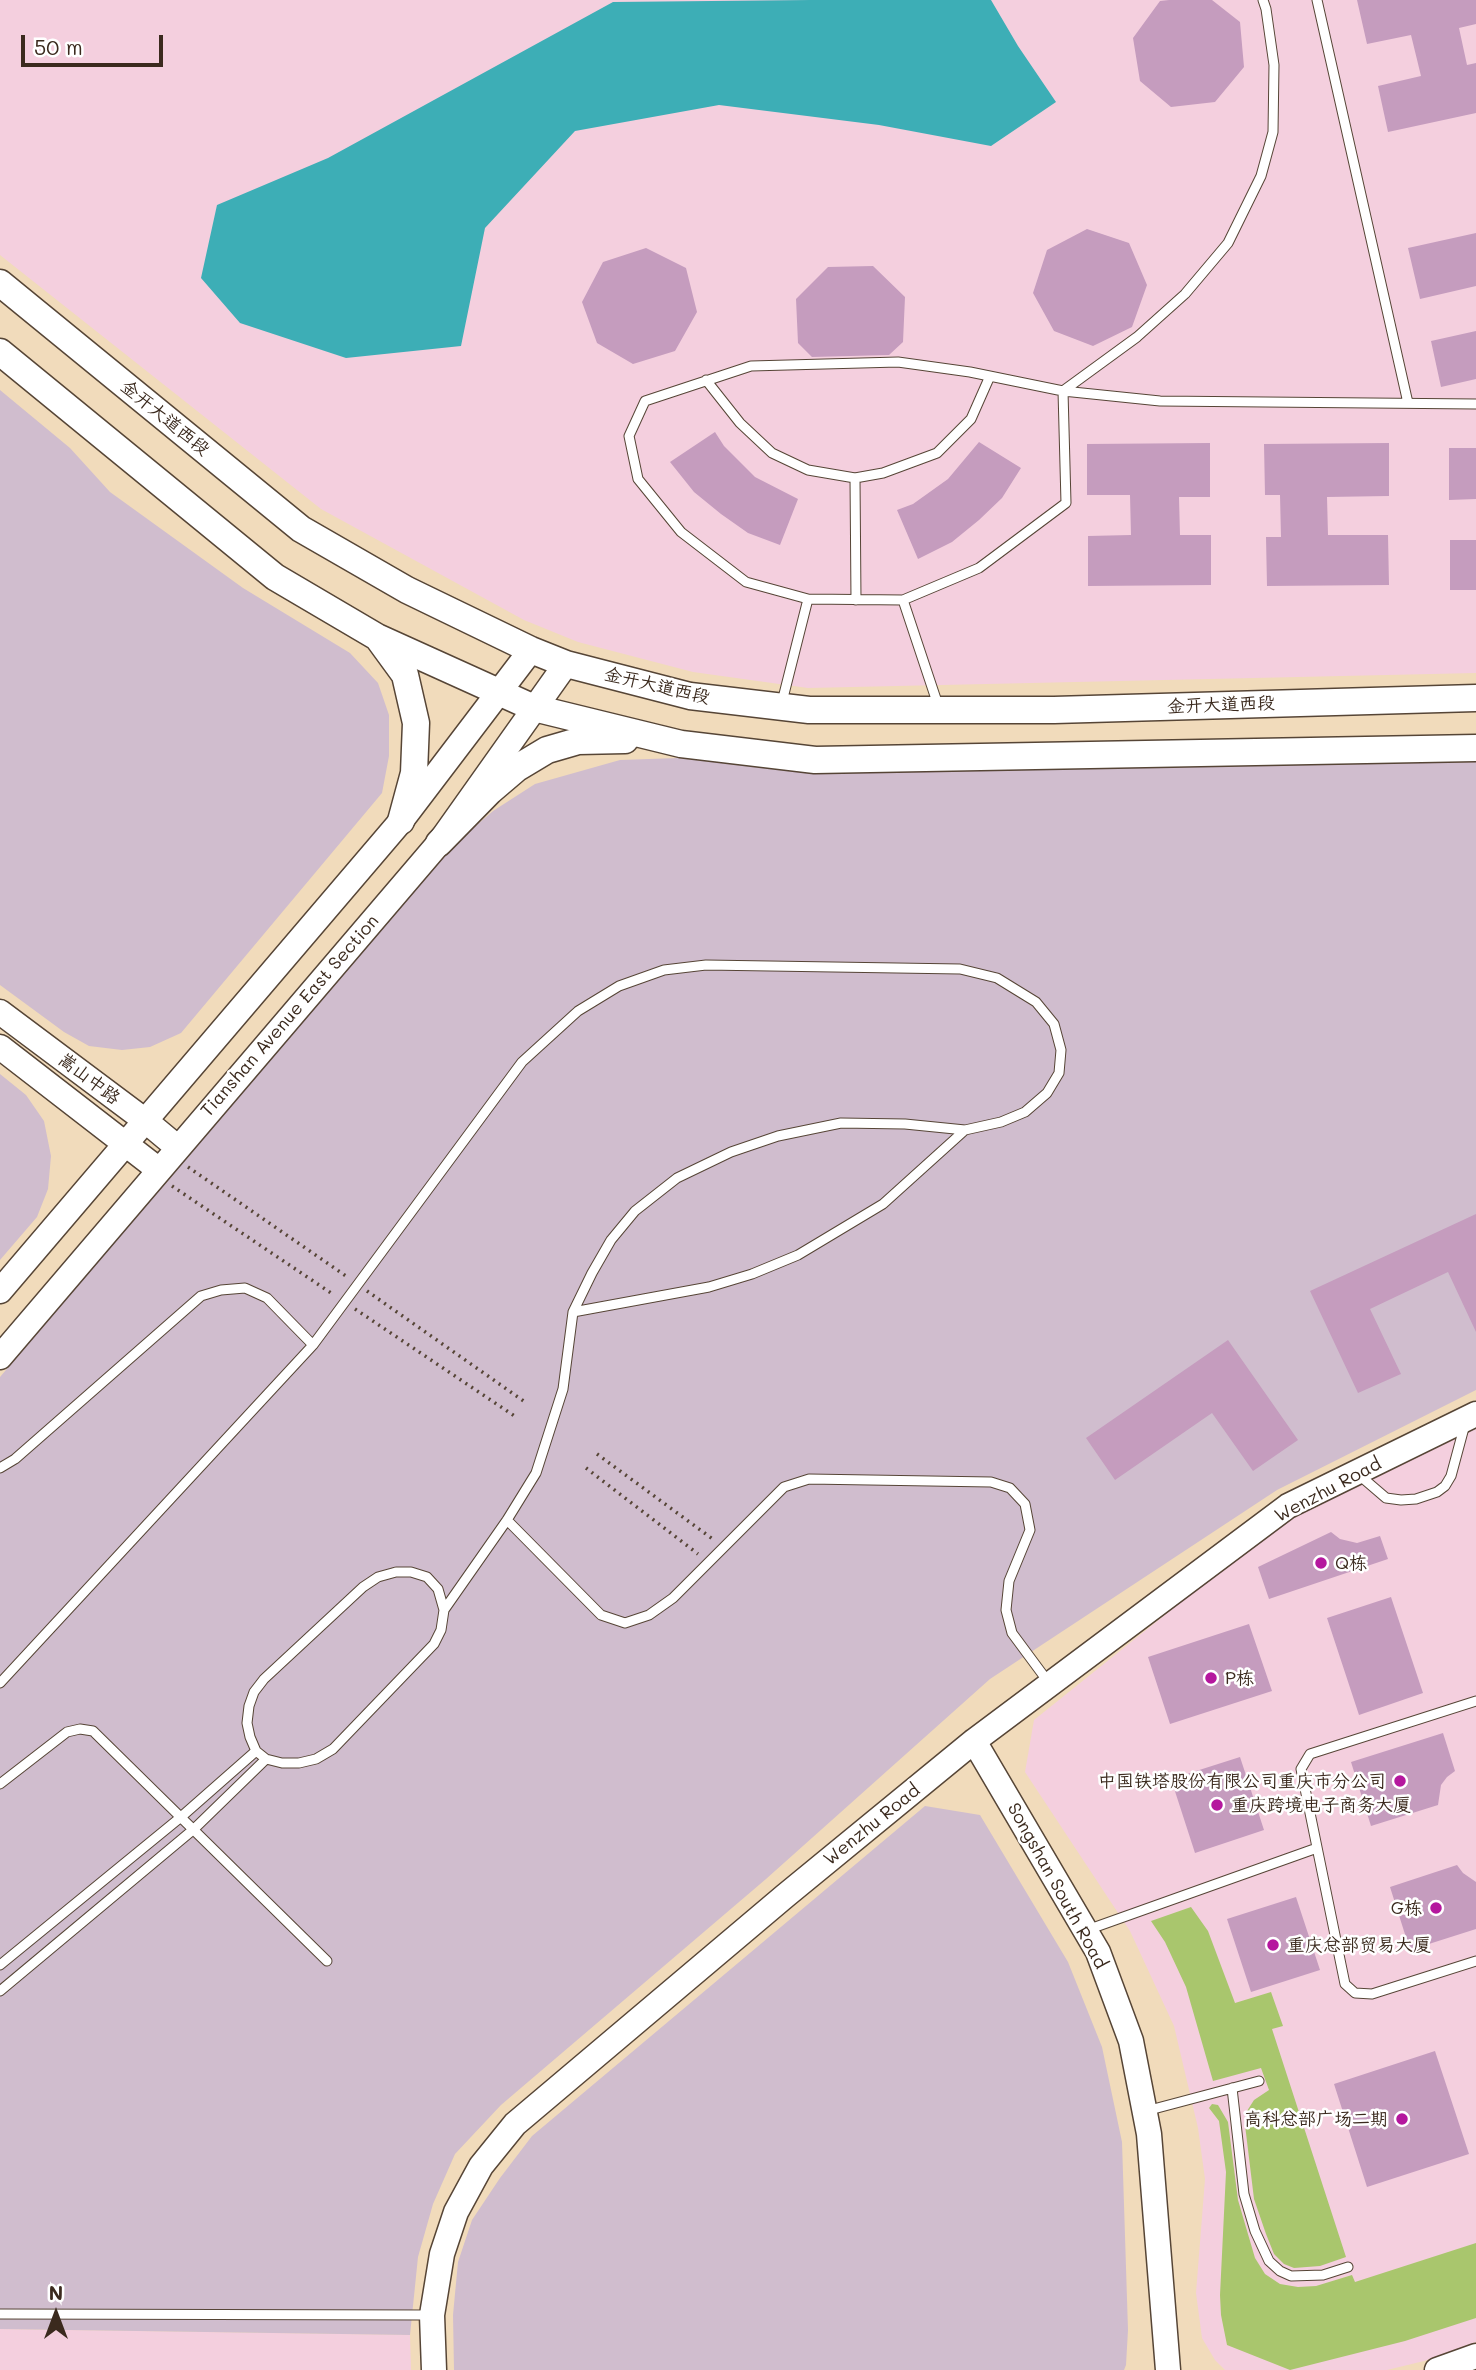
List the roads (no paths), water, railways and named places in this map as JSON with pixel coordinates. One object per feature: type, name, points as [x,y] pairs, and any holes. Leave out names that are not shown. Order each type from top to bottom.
[{"type":"main road","name":"金开大道西段","points":[[0,283],[301,529],[407,590],[566,664],[690,696],[809,710],[1054,710],[1476,698]]},
{"type":"main road","points":[[0,352],[275,577],[377,637],[534,708],[681,744]]},
{"type":"main road","points":[[377,637],[405,675],[416,723],[414,773],[401,821]]},
{"type":"main road","points":[[0,1291],[147,1122],[401,821],[531,650]]},
{"type":"main road","name":"Tianshan Avenue East Section","points":[[0,1357],[171,1165],[439,843],[566,664]]},
{"type":"main road","points":[[439,843],[517,768],[547,750],[578,741],[611,739],[681,744],[815,760],[1476,748]]},
{"type":"main road","name":"嵩山中路","points":[[0,1012],[147,1122],[171,1165]]},
{"type":"main road","name":"嵩山中路","points":[[0,1047],[126,1144],[171,1165]]},
{"type":"main road","name":"Wenzhu Road","points":[[434,2370],[432,2315],[442,2254],[456,2212],[481,2166],[515,2124],[974,1741],[1288,1506],[1471,1417]]},
{"type":"main road","name":"Songshan South Road","points":[[974,1741],[1098,1952],[1131,2040],[1149,2134],[1168,2370]]},
{"type":"main road","points":[[1437,2370],[1476,2356]]},
{"type":"lane","points":[[1063,391],[1137,337],[1185,294],[1228,243],[1261,176],[1273,132],[1273,65],[1263,0]]},
{"type":"lane","points":[[1317,0],[1408,403]]},
{"type":"lane","points":[[1063,391],[1066,503],[979,568],[903,600],[808,599],[746,582],[681,532],[638,479],[629,436],[645,401],[751,366],[898,362],[990,376],[1063,391],[1160,401],[1476,404]]},
{"type":"lane","points":[[706,380],[740,423],[772,453],[808,470],[855,478],[883,473],[937,453],[971,419],[990,376]]},
{"type":"lane","points":[[855,478],[856,600]]},
{"type":"lane","points":[[781,706],[808,599]]},
{"type":"lane","points":[[903,600],[940,710]]},
{"type":"lane","points":[[0,1683],[313,1345],[522,1062],[578,1011],[619,986],[664,970],[706,965],[960,969],[997,978],[1036,1002],[1054,1024],[1061,1050],[1059,1073],[1047,1093],[1025,1112],[1002,1122],[965,1130],[905,1124],[841,1124],[778,1136],[731,1153],[677,1178],[635,1211],[611,1240],[573,1312],[563,1389],[536,1473],[507,1520],[444,1610]]},
{"type":"lane","points":[[573,1312],[709,1287],[752,1274],[798,1255],[883,1204],[965,1130]]},
{"type":"lane","points":[[0,1468],[15,1459],[201,1296],[220,1290],[245,1288],[267,1298],[313,1345]]},
{"type":"lane","points":[[1357,1473],[1386,1498],[1416,1499],[1437,1492],[1451,1476],[1471,1417]]},
{"type":"lane","points":[[507,1520],[601,1615],[625,1623],[649,1615],[673,1598],[784,1487],[808,1479],[991,1482],[1010,1488],[1025,1504],[1030,1530],[1009,1581],[1006,1610],[1013,1633],[1050,1684]]},
{"type":"lane","points":[[396,1572],[411,1572],[427,1577],[438,1589],[444,1610],[441,1630],[434,1644],[333,1749],[316,1759],[299,1763],[266,1759],[256,1751],[247,1723],[254,1692],[264,1679],[363,1587],[378,1577],[396,1572]]},
{"type":"lane","points":[[1476,1701],[1310,1754],[1301,1769],[1345,1984],[1355,1993],[1372,1994],[1476,1961]]},
{"type":"lane","points":[[0,1784],[67,1732],[80,1729],[93,1731],[327,1961]]},
{"type":"lane","points":[[0,1965],[181,1817],[256,1751]]},
{"type":"lane","points":[[0,1991],[194,1829],[266,1759]]},
{"type":"lane","points":[[1085,1931],[1317,1848]]},
{"type":"lane","points":[[1145,2112],[1259,2081]]},
{"type":"lane","points":[[1232,2088],[1244,2194],[1255,2231],[1269,2261],[1291,2276],[1323,2275],[1348,2267]]},
{"type":"lane","points":[[0,2314],[432,2315]]},
{"type":"water","points":[[991,0],[1056,102],[991,146],[879,125],[719,105],[575,131],[485,228],[461,346],[346,358],[240,323],[201,278],[217,205],[328,158],[613,2]]},
{"type":"place","name":"Q栋","points":[[1321,1563]]},
{"type":"place","name":"P栋","points":[[1211,1678]]},
{"type":"place","name":"中国铁塔股份有限公司重庆市分公司","points":[[1400,1781]]},
{"type":"place","name":"重庆跨境电子商务大厦","points":[[1217,1805]]},
{"type":"place","name":"G栋","points":[[1436,1908]]},
{"type":"place","name":"重庆总部贸易大厦","points":[[1273,1945]]},
{"type":"place","name":"高科总部广场二期","points":[[1402,2119]]}]
